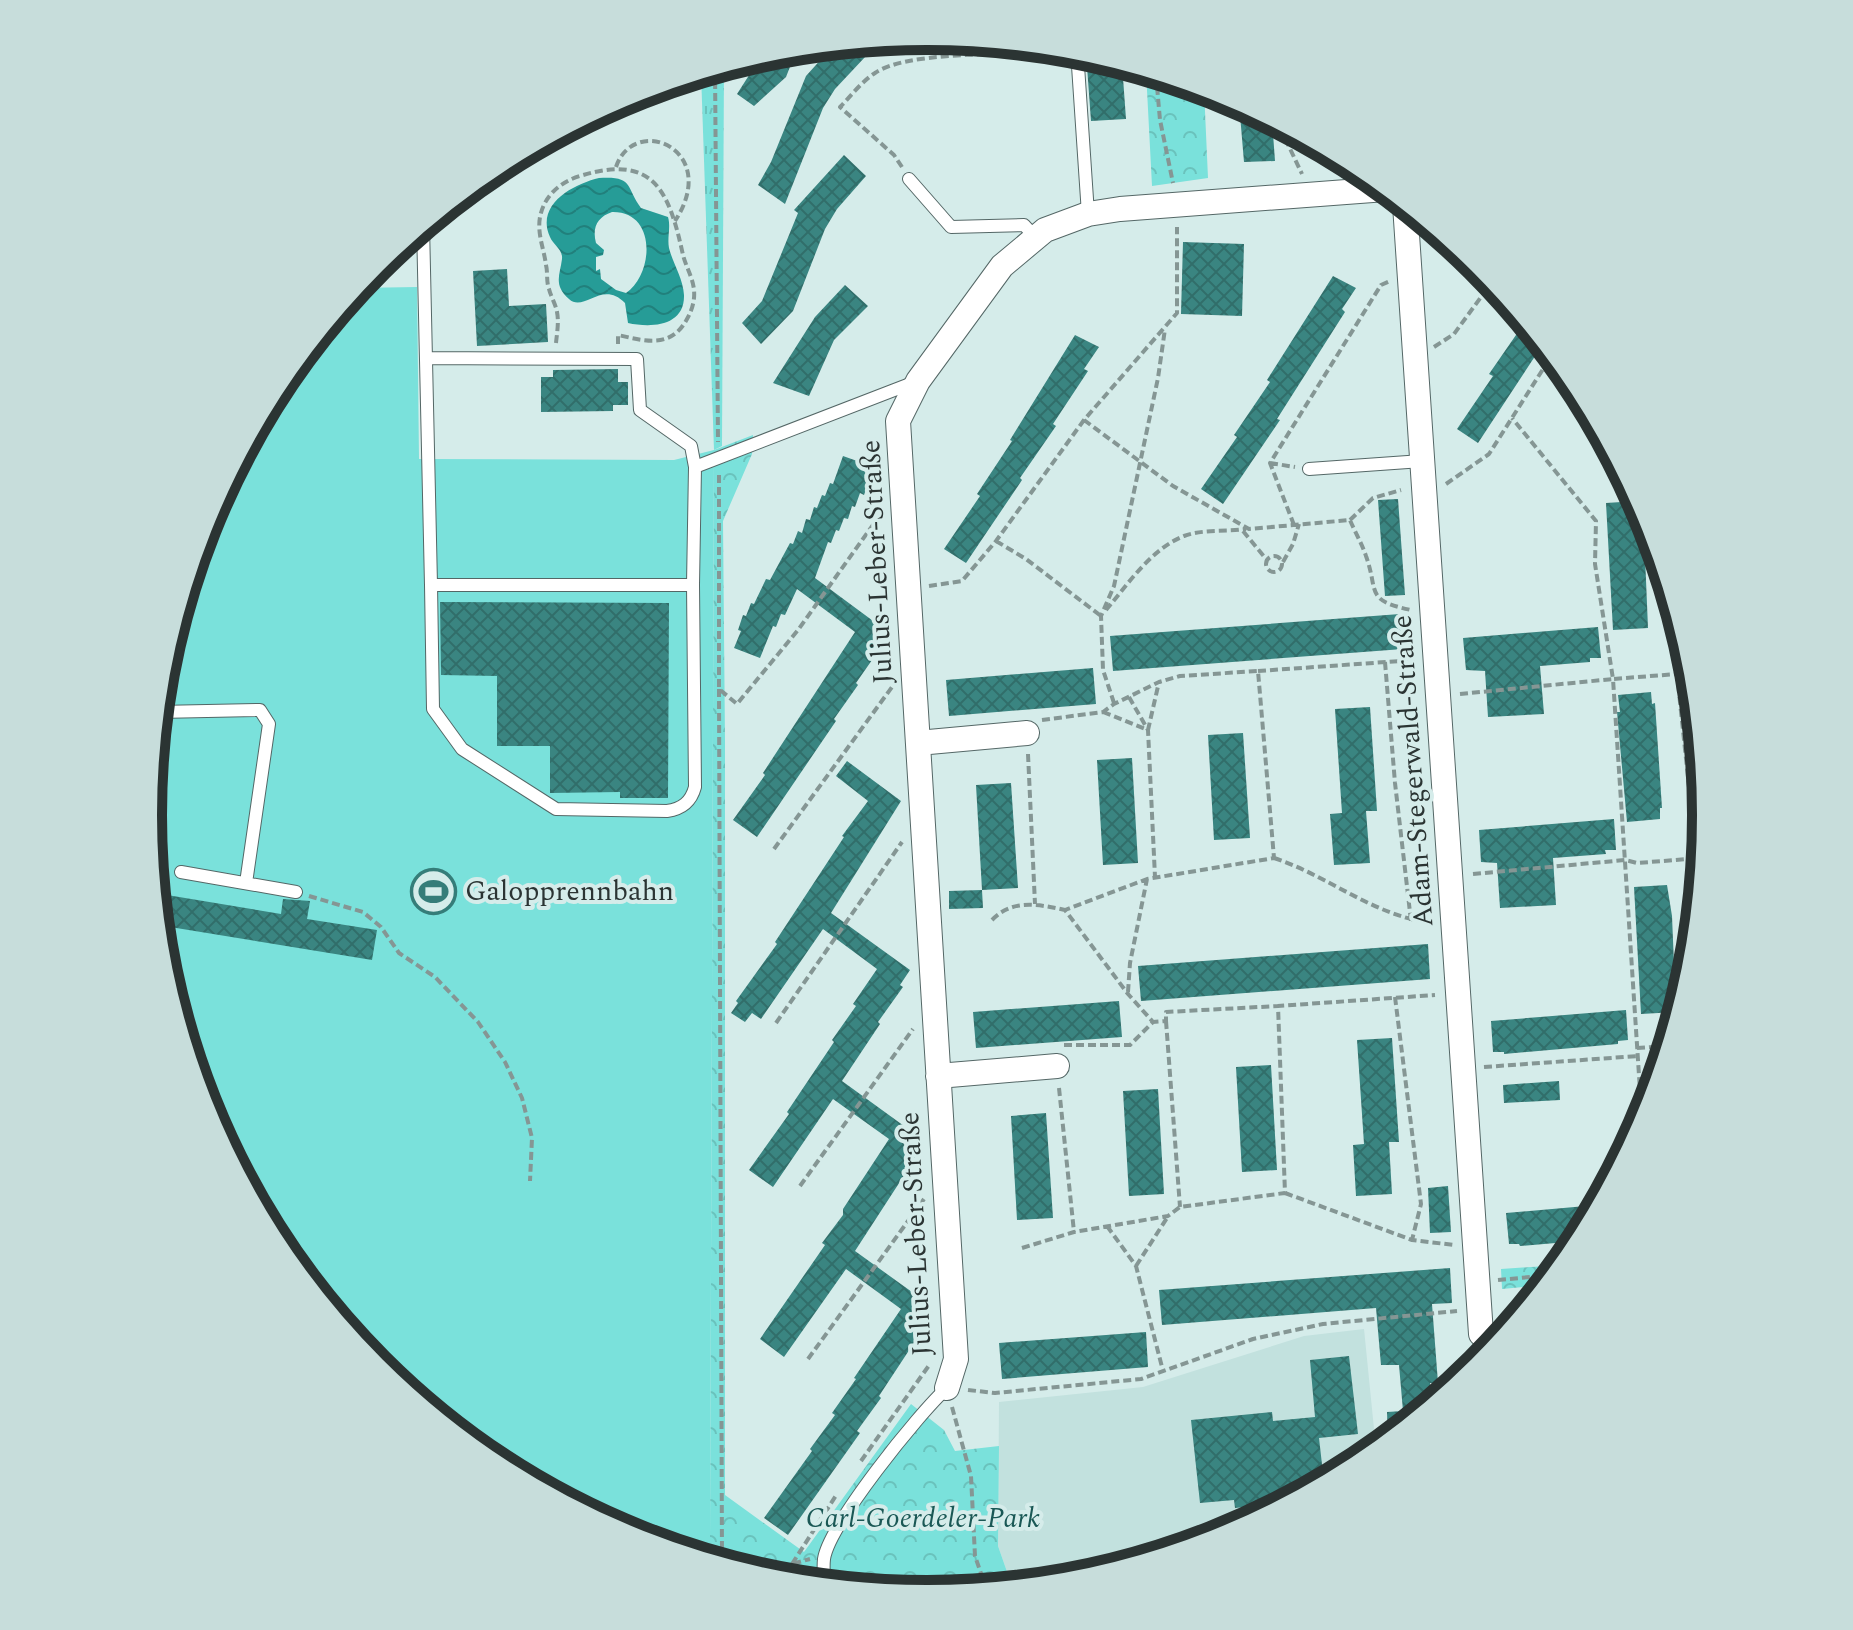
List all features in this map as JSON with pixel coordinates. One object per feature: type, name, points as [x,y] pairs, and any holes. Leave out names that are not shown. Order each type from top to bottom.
[{"type":"street","name":"Julius-Leber-Straße","points":[[947,1388],[956,1359],[898,421],[918,381],[1002,266],[1045,230],[1088,214],[1177,203],[1368,190]]},
{"type":"street","name":"Adam-Stegerwald-Straße","points":[[1406,219],[1480,1322]]},
{"type":"street","points":[[918,743],[1027,733]]},
{"type":"street","name":"Julius-Leber-Straße","points":[[938,1076],[1057,1066]]},
{"type":"lane","points":[[1078,65],[1088,214]]},
{"type":"lane","points":[[909,179],[951,227],[1024,225],[1035,237]]},
{"type":"lane","points":[[423,239],[433,709],[462,749],[556,809],[679,809],[692,796],[695,787],[695,467],[691,446],[640,410],[637,359],[426,358]]},
{"type":"lane","points":[[695,467],[918,381]]},
{"type":"lane","points":[[1309,469],[1423,481]]},
{"type":"lane","points":[[431,585],[693,585]]},
{"type":"lane","points":[[169,712],[260,710],[269,724],[246,883]]},
{"type":"lane","points":[[181,872],[296,892]]},
{"type":"lane","points":[[824,1573],[824,1558],[836,1529],[926,1408],[947,1388]]},
{"type":"path","points":[[909,179],[894,155],[840,107],[874,73],[897,63],[1002,55]]},
{"type":"path","points":[[715,80],[718,442]]},
{"type":"path","points":[[907,589],[962,581],[996,541],[1084,420],[1177,313],[1177,203],[1160,120],[1157,86]]},
{"type":"path","points":[[1286,140],[1312,194]]},
{"type":"path","points":[[616,167],[625,152],[644,142],[663,142],[676,150],[685,163],[690,187],[685,205],[675,221]]},
{"type":"path","points":[[556,358],[557,312],[547,285],[539,219],[543,207],[560,184],[616,167],[648,178],[666,199],[694,286],[692,308],[680,330],[671,338],[658,342],[618,335],[617,359]]},
{"type":"path","points":[[1270,463],[1381,285],[1409,271]]},
{"type":"path","points":[[1415,359],[1454,334],[1484,292]]},
{"type":"path","points":[[1114,704],[1103,670],[1101,616],[1114,586],[1158,378],[1165,327]]},
{"type":"path","points":[[1101,616],[1160,550],[1184,536],[1350,520],[1373,498],[1489,454],[1545,366]]},
{"type":"path","points":[[1512,418],[1596,521],[1595,564],[1613,679],[1640,1090]]},
{"type":"path","points":[[1084,420],[1173,486],[1249,529]]},
{"type":"path","points":[[719,458],[722,1552]]},
{"type":"path","points":[[1270,463],[1309,469]]},
{"type":"path","points":[[1242,530],[1267,560],[1266,566],[1272,571],[1279,570],[1293,544],[1296,525],[1270,463]]},
{"type":"path","points":[[719,689],[737,704],[798,630],[901,487]]},
{"type":"path","points":[[1350,520],[1367,559],[1372,590],[1389,605],[1432,615]]},
{"type":"path","points":[[996,541],[1026,559],[1101,616]]},
{"type":"path","points":[[1267,560],[1275,556],[1282,564]]},
{"type":"path","points":[[1035,904],[1027,733],[1032,721],[1103,712],[1159,682],[1180,676],[1435,658]]},
{"type":"path","points":[[774,849],[912,660]]},
{"type":"path","points":[[1385,662],[1411,921]]},
{"type":"path","points":[[1677,665],[1691,792]]},
{"type":"path","points":[[1258,671],[1274,858]]},
{"type":"path","points":[[1438,696],[1677,674]]},
{"type":"path","points":[[1155,877],[1148,730],[1159,682]]},
{"type":"path","points":[[1129,697],[1148,730]]},
{"type":"path","points":[[1103,712],[1148,730]]},
{"type":"path","points":[[776,1023],[921,814]]},
{"type":"path","points":[[992,920],[1003,908],[1035,904],[1065,910],[1155,877],[1274,858],[1302,867],[1380,910],[1411,921],[1453,925]]},
{"type":"path","points":[[1450,876],[1625,860],[1637,863],[1690,859]]},
{"type":"path","points":[[1128,994],[1130,963],[1147,879]]},
{"type":"path","points":[[296,892],[363,912],[381,927],[399,953],[435,977],[478,1022],[505,1062],[522,1098],[532,1138],[530,1181]]},
{"type":"path","points":[[1065,910],[1153,1022]]},
{"type":"path","points":[[1180,1207],[1166,1012],[1395,996],[1458,995]]},
{"type":"path","points":[[1395,996],[1421,1204],[1412,1240]]},
{"type":"path","points":[[1278,1006],[1285,1193]]},
{"type":"path","points":[[800,1186],[919,1020],[934,1014]]},
{"type":"path","points":[[1074,1232],[1057,1066],[1058,1045],[1130,1045],[1153,1022],[1166,1021]]},
{"type":"path","points":[[1637,1048],[1655,1047]]},
{"type":"path","points":[[1463,1069],[1638,1056]]},
{"type":"path","points":[[808,1359],[944,1171]]},
{"type":"path","points":[[1136,1266],[1168,1216],[1180,1207],[1285,1193],[1412,1240],[1475,1248]]},
{"type":"path","points":[[1022,1248],[1074,1232],[1168,1216]]},
{"type":"path","points":[[1107,1226],[1136,1266],[1164,1371]]},
{"type":"path","points":[[1478,1281],[1536,1276]]},
{"type":"path","points":[[982,1577],[975,1556],[971,1476],[947,1388],[995,1393],[1141,1379],[1253,1339],[1323,1324],[1435,1311],[1480,1322]]},
{"type":"path","points":[[855,1469],[954,1329]]},
{"type":"path","points":[[789,1567],[837,1495]]},
{"type":"path","points":[[792,1564],[824,1558]]},
{"type":"shaded area","points":[[1364,1329],[1375,1435],[1309,1478],[1219,1522],[1124,1554],[1008,1575],[998,1546],[999,1402],[1143,1387],[1304,1336]]},
{"type":"green space","points":[[724,78],[722,446],[714,450],[701,85]]},
{"type":"green space","points":[[1147,83],[1205,103],[1208,178],[1152,186]]},
{"type":"green space","name":"Galopprennbahn","points":[[417,287],[419,459],[674,460],[714,450],[710,1542],[702,1546],[634,1522],[544,1478],[461,1422],[386,1356],[320,1281],[264,1197],[220,1108],[188,1013],[168,915],[162,815],[168,715],[188,617],[220,522],[264,432],[320,349],[373,288]]},
{"type":"green space","name":"Carl-Goerdeler-Park","points":[[753,435],[752,454],[723,521],[725,1495],[804,1552],[911,1404],[944,1430],[955,1451],[999,1446],[998,1546],[1008,1575],[926,1580],[876,1578],[777,1565],[701,1545],[710,1541],[714,450]]},
{"type":"green space","points":[[1544,1266],[1529,1286],[1502,1289],[1501,1269]]},
{"type":"water","points":[[599,178],[623,181],[641,208],[668,217],[669,248],[684,295],[679,314],[665,323],[628,323],[625,303],[617,297],[609,294],[575,302],[561,289],[562,256],[550,237],[548,215],[560,197],[579,185]],"holes":[[[607,214],[627,214],[644,232],[646,259],[635,284],[626,293],[601,279],[600,269],[596,271],[596,257],[603,255],[604,250],[596,243],[595,233],[599,220]]]},
{"type":"building","points":[[863,53],[866,56],[835,89],[823,108],[785,204],[758,185],[771,162],[806,76],[823,58]]},
{"type":"building","points":[[792,63],[786,77],[754,106],[737,94],[752,71]]},
{"type":"building","points":[[1087,68],[1123,76],[1126,119],[1091,121]]},
{"type":"building","points":[[1240,118],[1273,133],[1275,161],[1244,162]]},
{"type":"building","points":[[844,155],[866,176],[837,209],[825,229],[793,311],[761,344],[742,323],[762,301],[798,213],[794,210]]},
{"type":"building","points":[[1183,242],[1244,244],[1242,316],[1181,314]]},
{"type":"building","points":[[507,269],[509,306],[546,304],[548,342],[477,346],[473,271]]},
{"type":"building","points":[[1333,276],[1356,288],[1342,309],[1345,312],[1277,419],[1280,420],[1223,504],[1201,489],[1237,437],[1234,435],[1270,382],[1267,380]]},
{"type":"building","points":[[845,285],[868,306],[834,340],[809,396],[773,383],[815,317]]},
{"type":"building","points":[[1519,331],[1537,354],[1478,443],[1457,429],[1493,376],[1489,374]]},
{"type":"building","points":[[1075,335],[1099,347],[1084,369],[1088,371],[1053,424],[1056,426],[1020,478],[1022,480],[966,563],[944,549],[980,496],[977,494]]},
{"type":"building","points":[[618,369],[618,382],[628,382],[628,405],[613,405],[613,411],[541,412],[541,377],[553,377],[553,370]]},
{"type":"building","points":[[843,456],[874,467],[864,495],[860,493],[848,519],[844,518],[831,543],[828,542],[815,578],[888,632],[856,683],[858,685],[834,719],[836,721],[757,837],[733,820],[855,632],[797,589],[785,615],[781,614],[776,627],[773,626],[760,658],[734,648],[741,631],[738,630],[743,615],[746,616],[751,603],[754,604],[766,579],[770,580],[790,543],[793,544],[798,531],[802,533],[806,519],[810,520],[814,507],[817,508],[822,495],[825,496],[830,483],[833,484]]},
{"type":"building","points":[[1398,499],[1405,595],[1385,596],[1378,500]]},
{"type":"building","points":[[1624,502],[1645,553],[1648,628],[1613,630],[1606,503]]},
{"type":"building","points":[[440,602],[669,603],[668,798],[620,798],[620,792],[550,793],[550,746],[497,746],[497,676],[441,675]]},
{"type":"building","points":[[1400,614],[1403,649],[1113,671],[1110,636]]},
{"type":"building","points":[[1598,627],[1601,658],[1590,658],[1590,662],[1540,666],[1544,714],[1488,717],[1485,671],[1466,670],[1463,638]]},
{"type":"building","points":[[1093,668],[1096,704],[949,716],[946,680]]},
{"type":"building","points":[[1651,692],[1652,704],[1655,703],[1662,808],[1660,819],[1627,822],[1618,695]]},
{"type":"building","points":[[1370,707],[1377,811],[1366,811],[1370,863],[1334,865],[1330,814],[1342,813],[1335,709]]},
{"type":"building","points":[[1243,733],[1250,838],[1214,840],[1208,735]]},
{"type":"building","points":[[1132,758],[1138,863],[1103,865],[1097,760]]},
{"type":"building","points":[[847,761],[901,801],[831,913],[910,970],[900,985],[903,987],[842,1081],[922,1139],[911,1154],[916,1157],[855,1251],[930,1305],[918,1321],[925,1326],[857,1431],[860,1433],[788,1535],[764,1518],[812,1451],[810,1449],[835,1415],[832,1413],[901,1309],[846,1269],[784,1357],[760,1339],[825,1245],[822,1243],[843,1215],[843,1209],[889,1139],[833,1099],[773,1187],[749,1170],[789,1114],[787,1112],[834,1042],[832,1040],[856,1006],[853,1004],[877,969],[823,929],[761,1019],[752,1013],[745,1022],[731,1013],[842,836],[868,801],[836,776]]},
{"type":"building","points":[[1011,783],[1018,888],[982,890],[976,785]]},
{"type":"building","points":[[1614,819],[1616,850],[1605,850],[1606,854],[1553,858],[1556,905],[1500,908],[1497,863],[1481,862],[1479,830]]},
{"type":"building","points":[[1667,885],[1672,916],[1674,974],[1665,1013],[1641,1014],[1634,887]]},
{"type":"building","points":[[982,890],[983,908],[949,909],[949,891]]},
{"type":"building","points":[[166,895],[281,914],[283,899],[310,901],[307,919],[377,930],[372,960],[170,927]]},
{"type":"building","points":[[1428,944],[1430,979],[1141,1001],[1138,966]]},
{"type":"building","points":[[1119,1001],[1122,1037],[976,1048],[973,1012]]},
{"type":"building","points":[[1626,1010],[1628,1040],[1618,1041],[1618,1044],[1504,1054],[1493,1052],[1491,1021]]},
{"type":"building","points":[[1392,1038],[1399,1142],[1389,1142],[1392,1194],[1356,1196],[1353,1145],[1364,1144],[1357,1040]]},
{"type":"building","points":[[1271,1065],[1277,1170],[1242,1172],[1236,1067]]},
{"type":"building","points":[[1559,1081],[1560,1100],[1504,1103],[1503,1085]]},
{"type":"building","points":[[1158,1089],[1164,1194],[1129,1196],[1123,1091]]},
{"type":"building","points":[[1046,1113],[1053,1218],[1017,1220],[1011,1116]]},
{"type":"building","points":[[1448,1186],[1451,1232],[1430,1233],[1428,1188]]},
{"type":"building","points":[[1584,1206],[1561,1242],[1509,1244],[1506,1213]]},
{"type":"building","points":[[1450,1268],[1452,1303],[1432,1304],[1438,1383],[1430,1383],[1431,1390],[1387,1425],[1387,1412],[1403,1411],[1399,1365],[1381,1365],[1376,1308],[1162,1325],[1159,1290]]},
{"type":"building","points":[[1146,1332],[1148,1367],[1002,1379],[999,1343]]},
{"type":"building","points":[[1349,1356],[1358,1434],[1319,1438],[1323,1469],[1254,1506],[1235,1508],[1234,1500],[1200,1503],[1191,1420],[1272,1412],[1273,1421],[1315,1417],[1310,1360]]},
{"type":"place","name":"Galopprennbahn","points":[[434,891]]}]
